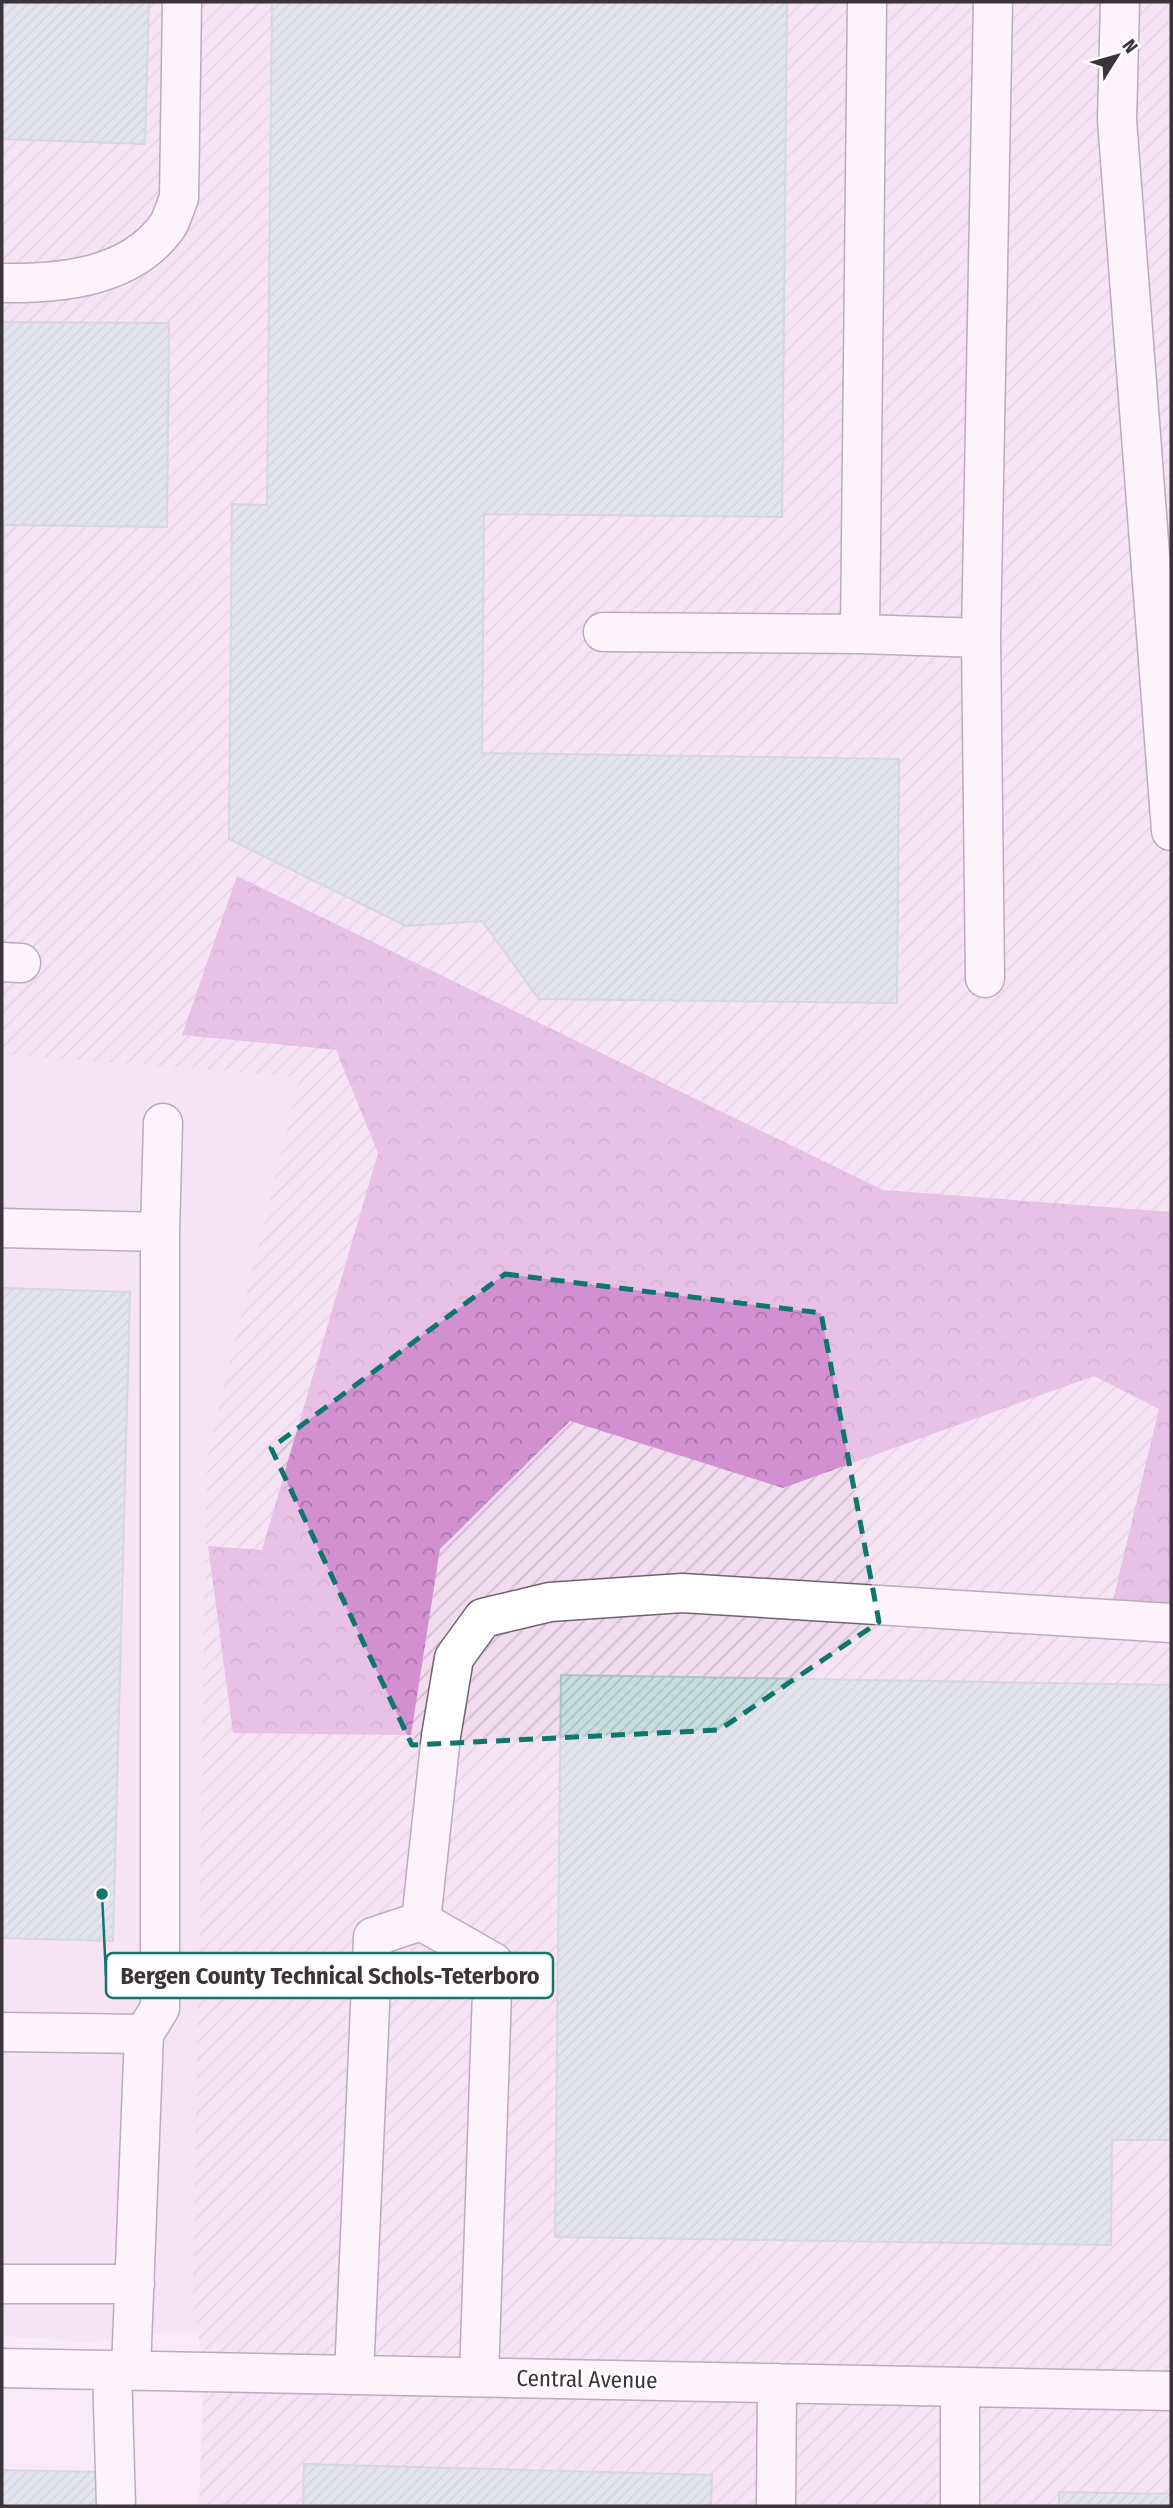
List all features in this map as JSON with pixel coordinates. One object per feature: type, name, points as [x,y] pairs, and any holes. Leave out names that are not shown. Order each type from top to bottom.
[{"type":"street","points":[[2,283],[31,283],[91,276],[136,258],[166,227],[179,198],[182,2]]},
{"type":"street","points":[[860,634],[867,2]]},
{"type":"street","points":[[985,978],[981,638],[993,2]]},
{"type":"street","points":[[1120,2],[1117,120],[1171,831]]},
{"type":"street","points":[[603,632],[981,638]]},
{"type":"street","points":[[116,2506],[122,2370],[135,2284],[144,2034],[160,2008],[160,1232],[163,1123]]},
{"type":"street","points":[[2,1228],[160,1232]]},
{"type":"street","points":[[421,1921],[441,1736],[454,1658],[484,1618],[550,1602],[682,1593],[1171,1623]]},
{"type":"street","points":[[354,2375],[373,1937],[421,1921],[493,1962],[480,2377]]},
{"type":"street","points":[[2,2032],[144,2034]]},
{"type":"street","points":[[2,2284],[135,2284]]},
{"type":"street","name":"Central Avenue","points":[[2,2368],[1171,2391]]},
{"type":"street","points":[[776,2506],[777,2383]]},
{"type":"street","points":[[960,2387],[960,2506]]},
{"type":"highlighted area","points":[[505,1274],[821,1313],[879,1622],[719,1730],[412,1745],[271,1448]]},
{"type":"shaded area","points":[[2,2],[1171,2],[1171,2506],[199,2506],[204,2371],[193,2299],[207,1455],[300,1077],[2,1054]]},
{"type":"shaded area","points":[[2,1049],[300,1076],[207,1455],[198,2332],[161,2333],[90,2342],[2,2336]]},
{"type":"green space","points":[[237,876],[883,1190],[1171,1212],[1171,1637],[1107,1625],[1159,1409],[1094,1376],[783,1488],[570,1421],[440,1549],[411,1735],[233,1733],[208,1546],[262,1550],[378,1153],[336,1050],[182,1035]]},
{"type":"building","points":[[2,2],[149,2],[145,144],[2,139]]},
{"type":"building","points":[[272,2],[787,2],[782,517],[484,514],[482,753],[899,759],[897,1003],[539,999],[482,921],[406,926],[229,839],[232,504],[267,505]]},
{"type":"building","points":[[2,322],[169,323],[167,527],[4,525],[2,864]]},
{"type":"building","points":[[2,1288],[130,1292],[113,1941],[2,1938]]},
{"type":"building","points":[[561,1675],[1171,1685],[1171,2140],[1112,2140],[1111,2245],[555,2237]]},
{"type":"building","points":[[304,2464],[712,2475],[711,2506],[303,2506]]},
{"type":"building","points":[[2,2470],[99,2472],[98,2506],[2,2506]]},
{"type":"building","points":[[1059,2492],[1171,2494],[1171,2506],[1059,2506]]},
{"type":"place","name":"Bergen County Technical Schols-Teterboro","points":[[102,1894]]}]
